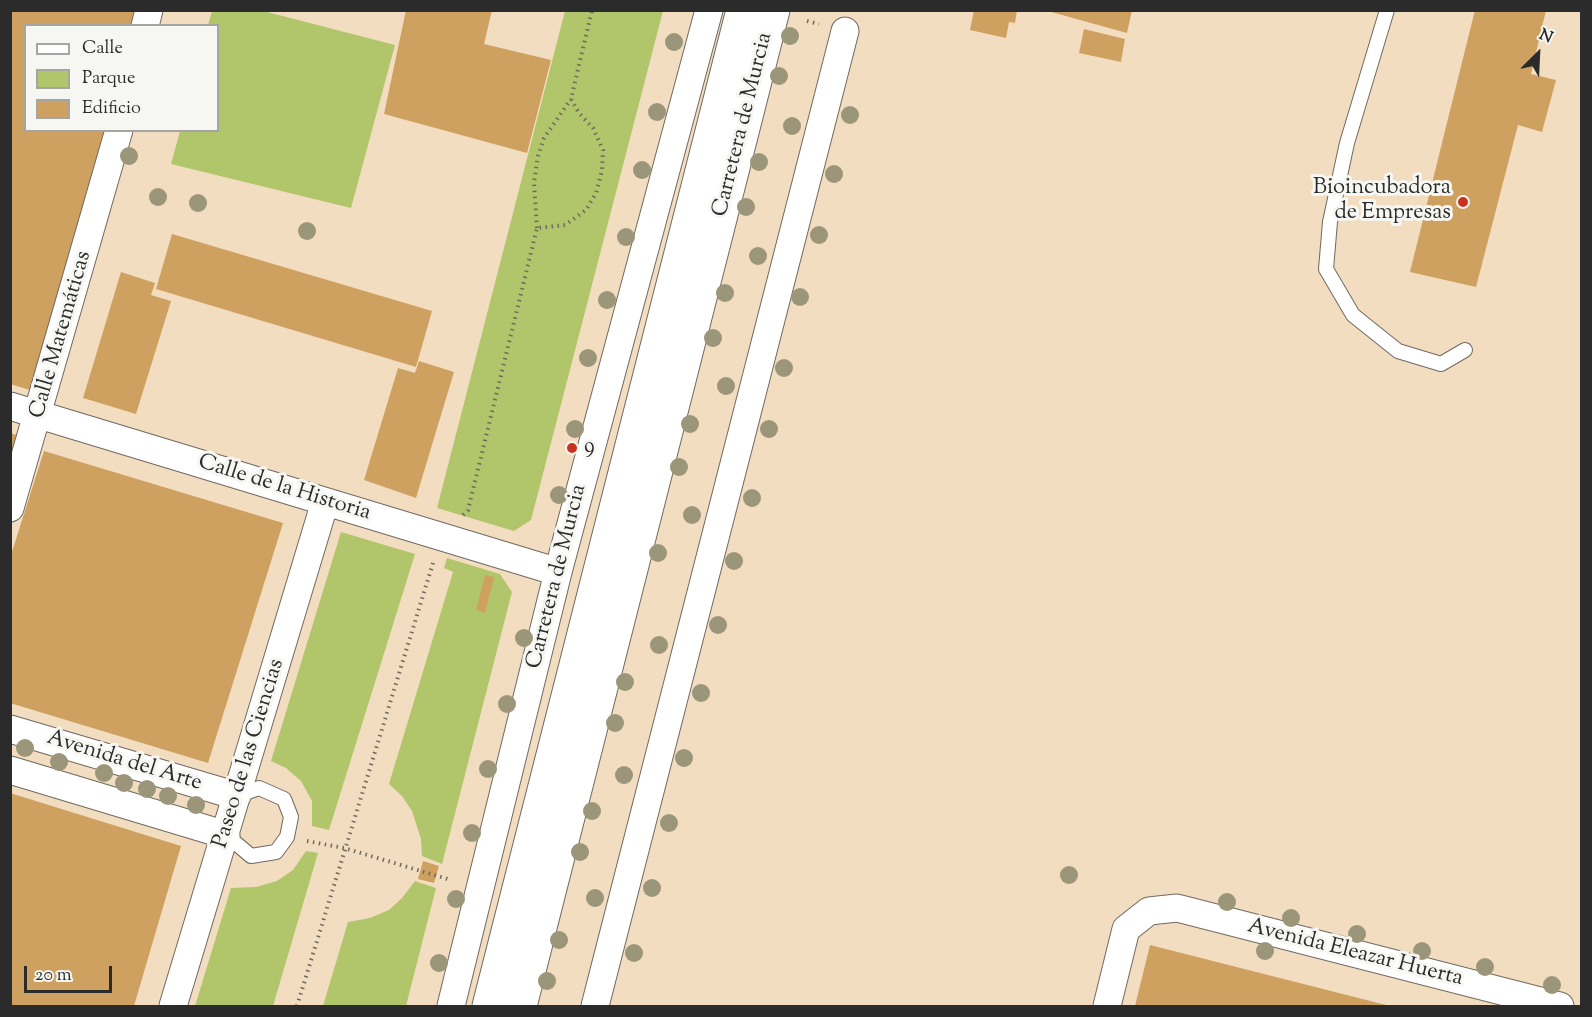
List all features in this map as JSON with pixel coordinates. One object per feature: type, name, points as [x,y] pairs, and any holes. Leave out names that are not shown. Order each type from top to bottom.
[{"type":"main road","name":"Carretera de Murcia","points":[[489,1006],[743,10]]},
{"type":"main road","name":"Carretera de Murcia","points":[[520,1006],[773,10]]},
{"type":"street","name":"Carretera de Murcia","points":[[451,1006],[558,572],[709,10]]},
{"type":"street","points":[[595,1006],[845,31]]},
{"type":"street","name":"Calle Matemáticas","points":[[10,508],[119,132]]},
{"type":"street","name":"Calle de la Historia","points":[[10,406],[558,572]]},
{"type":"street","name":"Paseo de las Ciencias","points":[[173,1006],[325,502]]},
{"type":"street","name":"Avenida del Arte","points":[[10,729],[237,796]]},
{"type":"street","name":"Avenida del Arte","points":[[10,770],[226,835]]},
{"type":"street","name":"Avenida Eleazar Huerta","points":[[1107,1006],[1126,929],[1149,911],[1177,908],[1560,1006]]},
{"type":"lane","points":[[1387,10],[1347,143],[1330,222],[1326,269],[1353,315],[1398,351],[1441,364],[1465,350]]},
{"type":"lane","points":[[226,835],[251,856],[276,852],[287,837],[291,817],[285,799],[259,788],[237,796]]},
{"type":"path","points":[[297,1006],[441,537],[468,510],[537,228],[534,183],[538,156],[544,138],[572,99],[592,10]]},
{"type":"path","points":[[537,228],[565,225],[586,210],[596,193],[602,171],[603,150],[593,128],[579,113],[572,99]]},
{"type":"path","points":[[287,837],[344,848],[451,880]]},
{"type":"green space","points":[[212,11],[263,11],[395,45],[351,208],[171,164],[180,132],[219,132],[219,24],[208,24]]},
{"type":"green space","points":[[565,11],[663,11],[531,520],[514,531],[437,508]]},
{"type":"green space","points":[[341,532],[415,554],[329,830],[312,826],[312,801],[301,781],[286,768],[271,761]]},
{"type":"green space","points":[[447,558],[500,574],[512,592],[442,864],[422,856],[421,839],[412,811],[402,796],[389,784],[453,572],[444,568]]},
{"type":"green space","points":[[306,851],[318,853],[273,1006],[195,1006],[231,888],[256,887],[277,881],[293,870]]},
{"type":"green space","points":[[415,881],[436,888],[406,1006],[323,1006],[348,922],[370,918],[389,910]]},
{"type":"building","points":[[10,10],[134,10],[131,24],[24,24],[24,132],[104,132],[30,390],[10,384]]},
{"type":"building","points":[[406,10],[492,10],[484,44],[551,60],[527,153],[384,114]]},
{"type":"building","points":[[974,10],[1017,10],[1015,23],[1009,22],[1006,38],[970,30]]},
{"type":"building","points":[[1044,10],[1132,10],[1127,33]]},
{"type":"building","name":"Bioincubadora de Empresas","points":[[1475,10],[1546,10],[1531,74],[1556,80],[1542,132],[1518,125],[1476,287],[1410,272]]},
{"type":"building","points":[[1084,29],[1125,39],[1121,62],[1079,53]]},
{"type":"building","points":[[172,234],[432,311],[416,367],[156,289]]},
{"type":"building","points":[[121,272],[155,283],[151,295],[171,301],[136,414],[83,398]]},
{"type":"building","points":[[419,361],[454,372],[416,498],[364,480],[398,368],[415,373]]},
{"type":"building","points":[[10,433],[17,435],[11,453],[10,453]]},
{"type":"building","points":[[44,451],[283,523],[208,763],[10,703],[10,558]]},
{"type":"building","points":[[485,575],[494,577],[485,613],[476,610]]},
{"type":"building","points":[[10,793],[181,846],[134,1006],[10,1006]]},
{"type":"building","points":[[423,861],[439,866],[434,883],[418,879]]},
{"type":"building","points":[[1150,945],[1390,1006],[1135,1006]]},
{"type":"place","name":"Bioincubadora de Empresas","points":[[1463,202]]},
{"type":"place","name":"9","points":[[572,448]]}]
